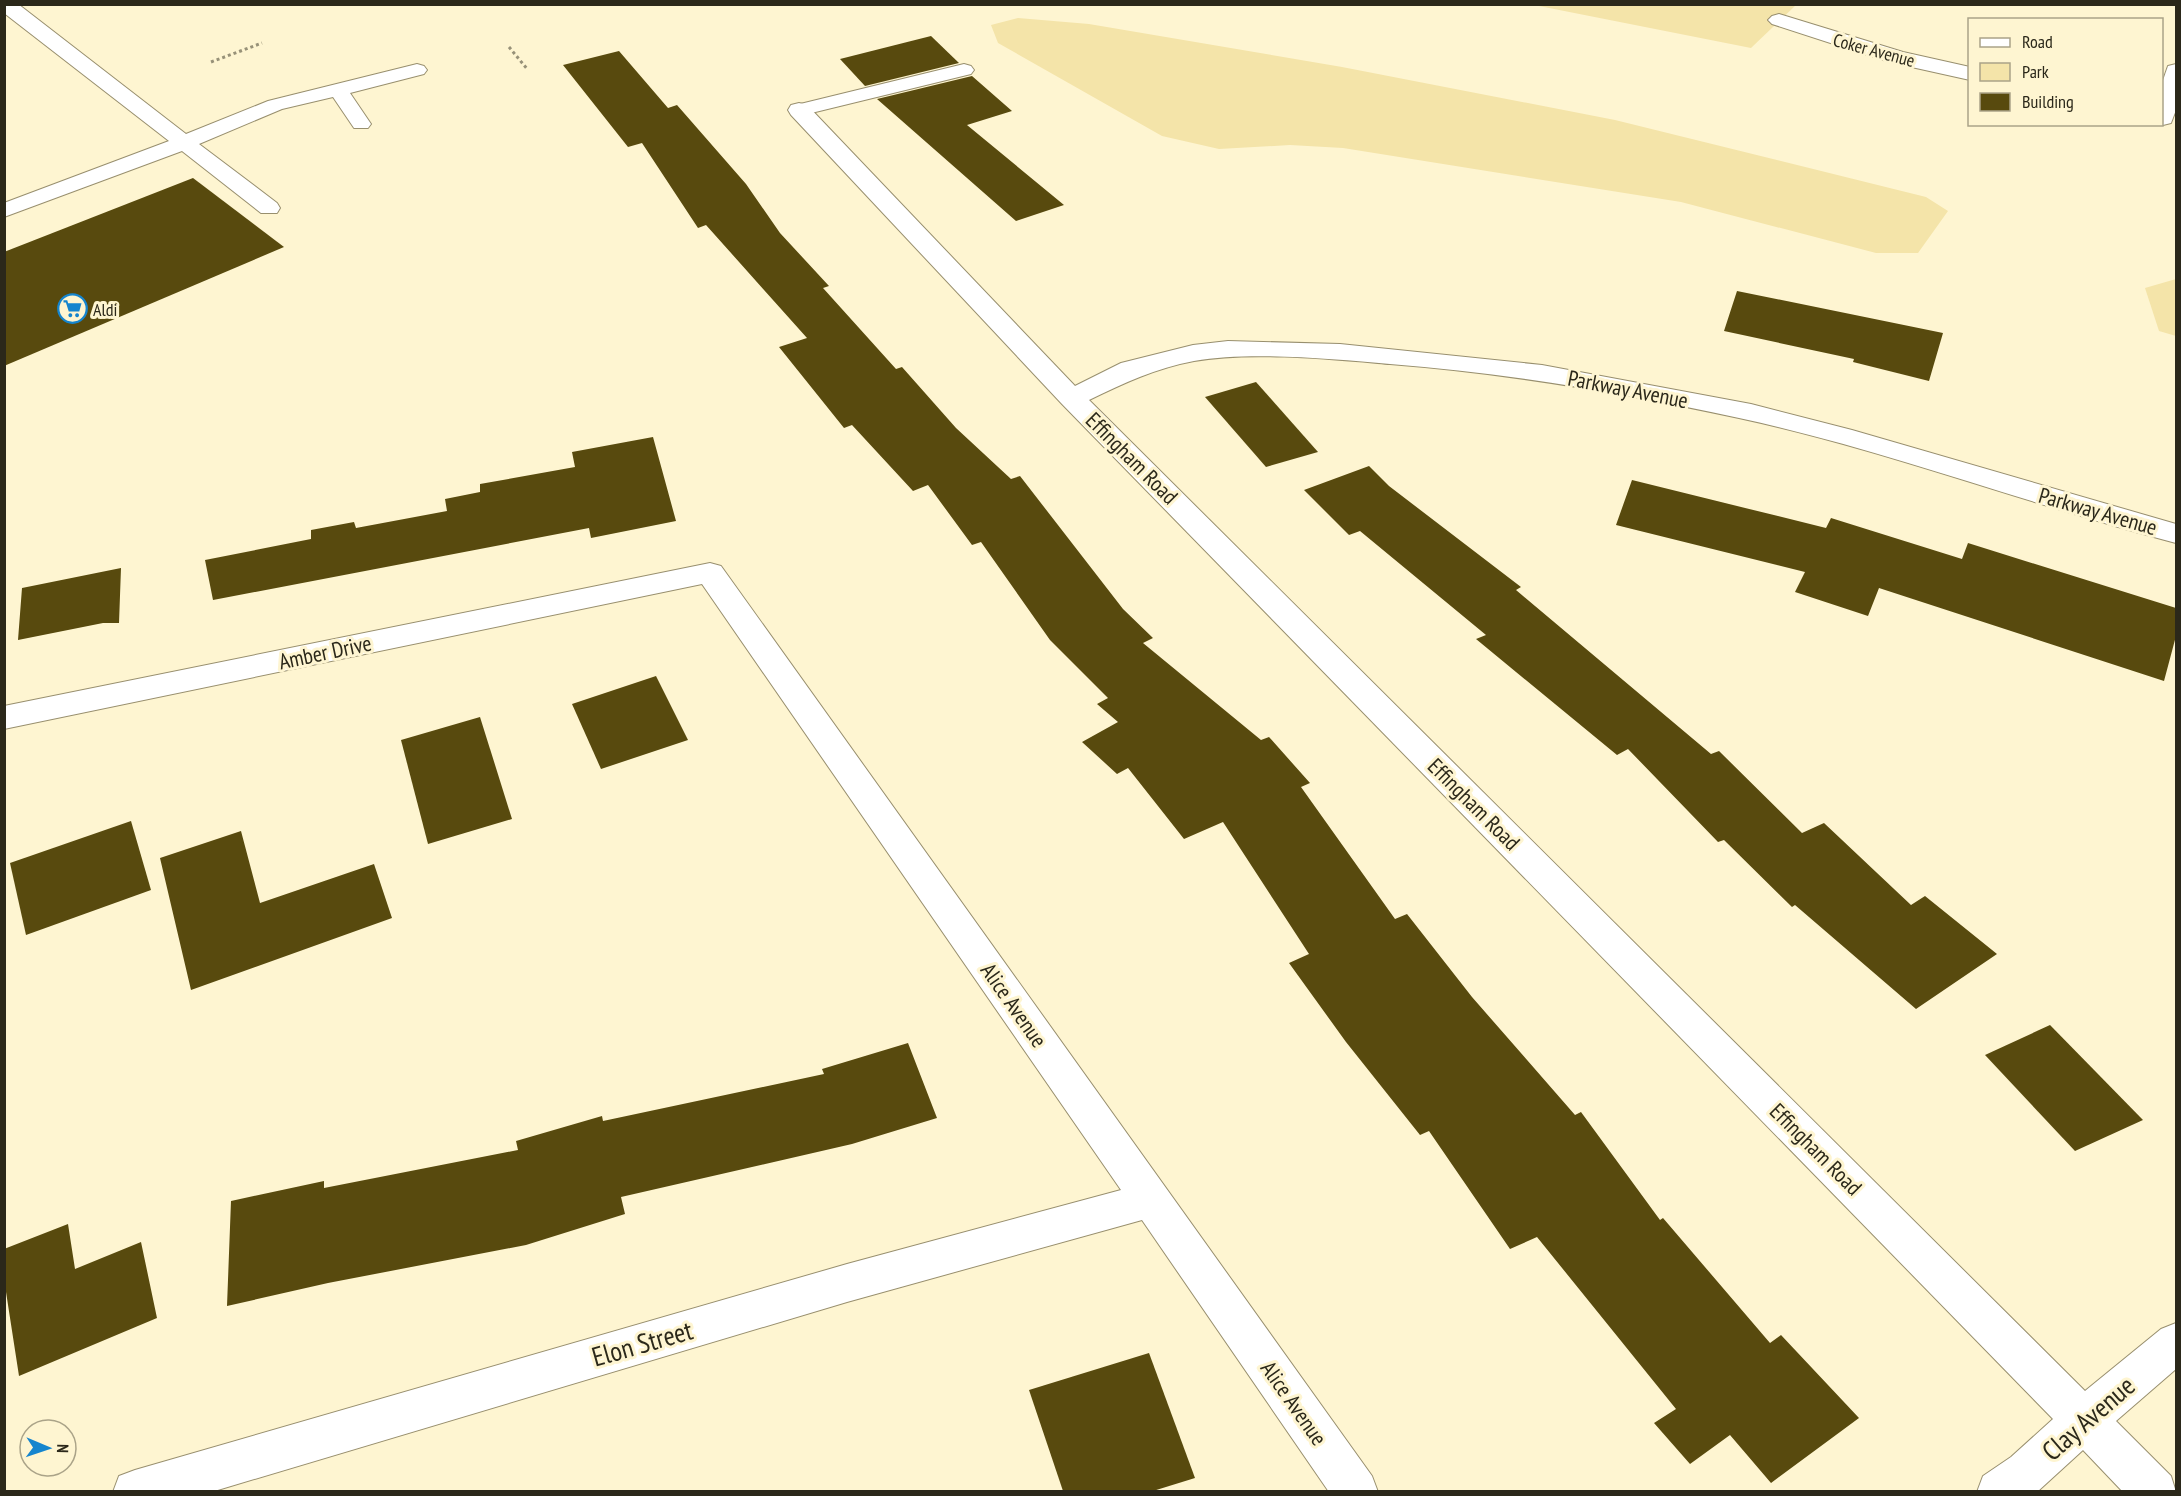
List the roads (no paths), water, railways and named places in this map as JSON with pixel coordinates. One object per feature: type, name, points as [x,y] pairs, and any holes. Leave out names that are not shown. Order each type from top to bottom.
[{"type":"street","name":"Coker Avenue","points":[[1779,20],[1887,54],[1968,74]]},
{"type":"street","points":[[2167,119],[2176,71]]},
{"type":"street","name":"Effingham Road","points":[[799,110],[1072,398],[2155,1491]]},
{"type":"street","name":"Parkway Avenue","points":[[1072,398],[1130,369],[1193,353],[1228,349],[1329,351],[1427,358],[1542,373],[1741,410],[1842,436],[2176,534]]},
{"type":"street","name":"Alice Avenue","points":[[646,586],[710,573],[1356,1491]]},
{"type":"street","name":"Amber Drive","points":[[4,718],[646,586]]},
{"type":"street","name":"Elon Street","points":[[135,1491],[847,1283],[1151,1200]]},
{"type":"street","name":"Clay Avenue","points":[[1999,1491],[2027,1472],[2084,1420],[2176,1343]]},
{"type":"lane","points":[[5,4],[269,208]]},
{"type":"lane","points":[[4,211],[183,143],[275,105],[417,70]]},
{"type":"lane","points":[[799,110],[964,70]]},
{"type":"lane","points":[[337,88],[361,124]]},
{"type":"place","name":"Aldi","points":[[72,309]]}]
